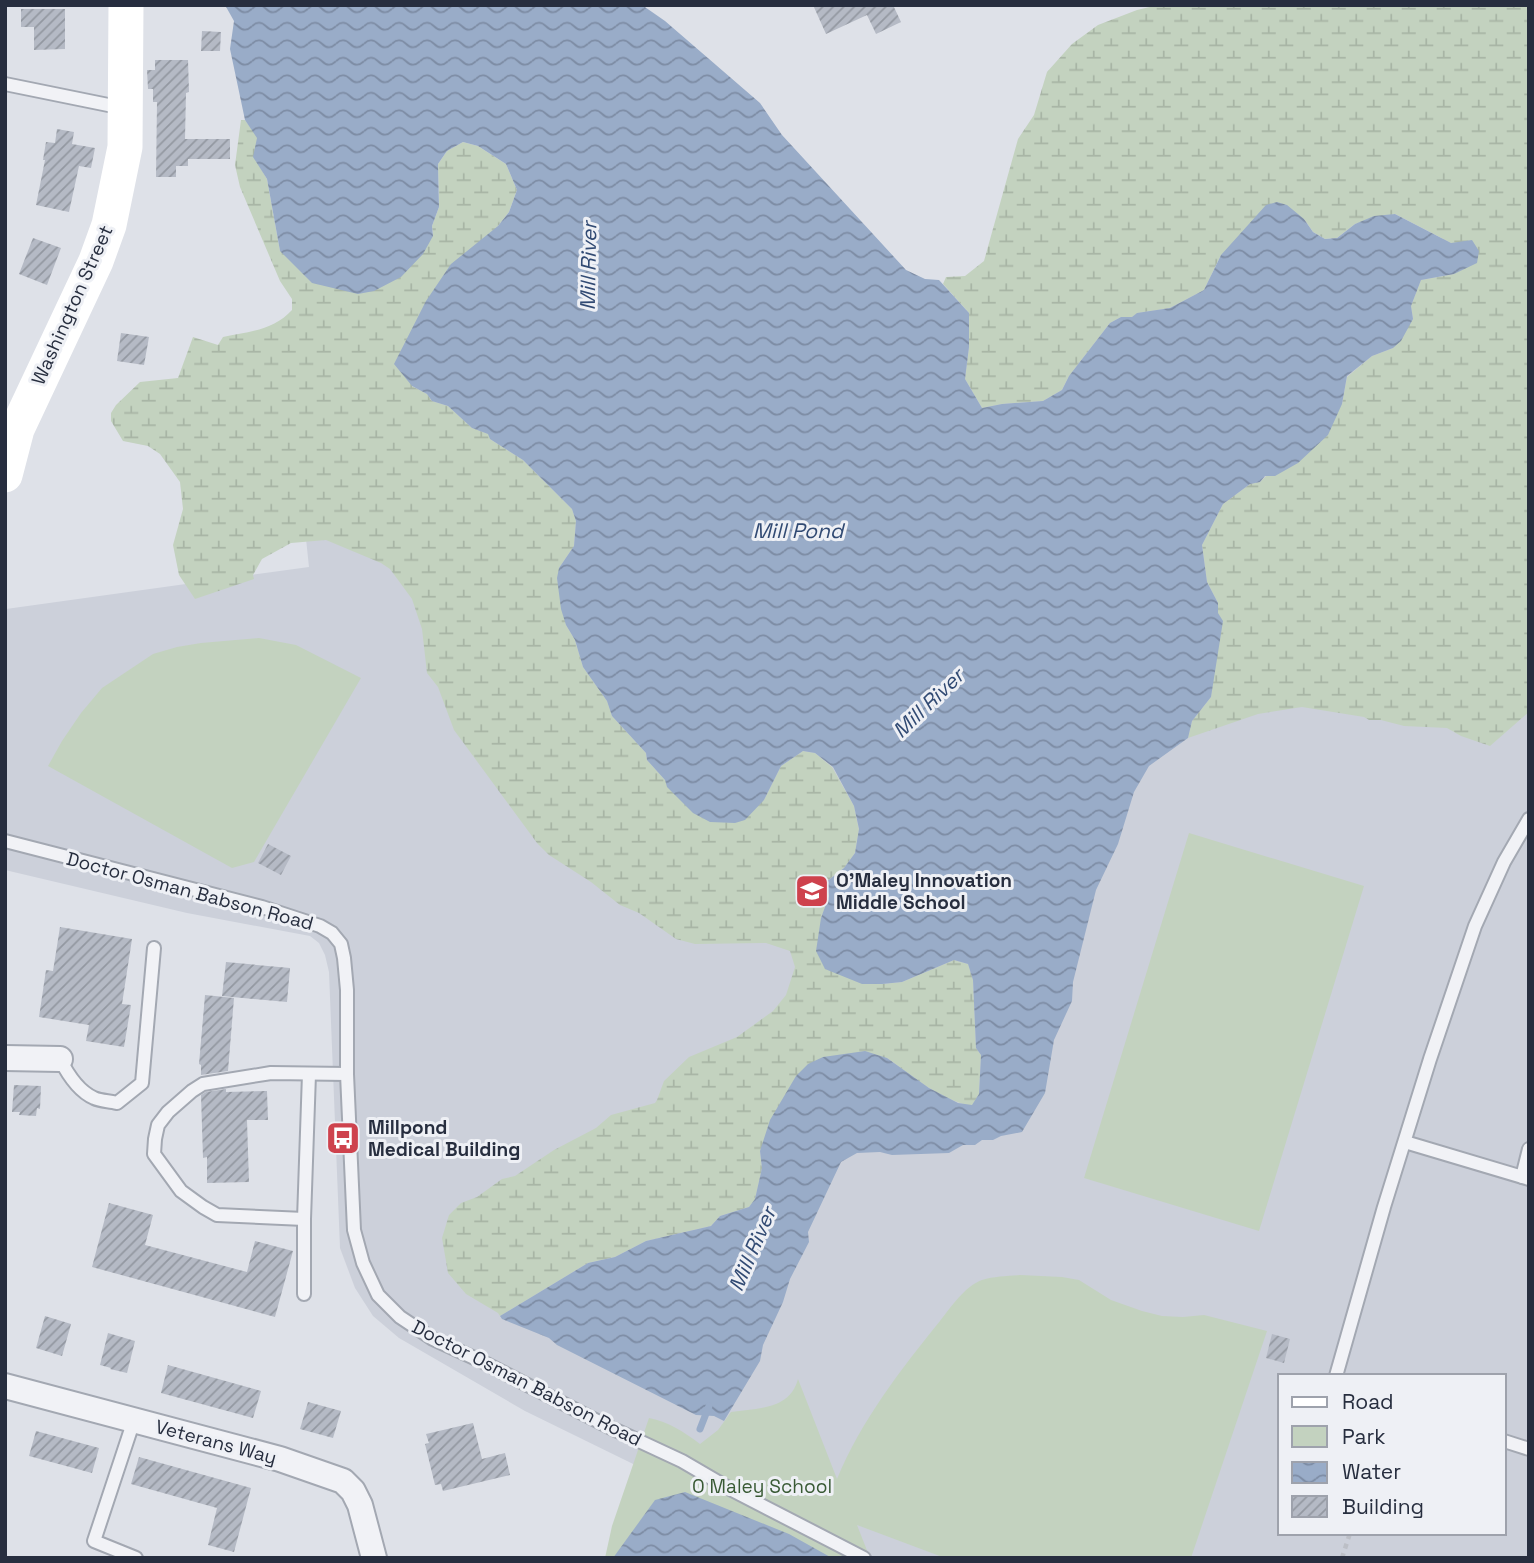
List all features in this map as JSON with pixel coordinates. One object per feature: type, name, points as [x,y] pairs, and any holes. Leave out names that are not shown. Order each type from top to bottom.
[{"type":"main road","name":"Washington Street","points":[[5,475],[17,429],[96,261],[109,225],[125,147],[126,5]]},
{"type":"street","points":[[5,1058],[60,1059]]},
{"type":"street","name":"Veterans Way","points":[[5,1386],[280,1459],[344,1481],[360,1505],[374,1558]]},
{"type":"lane","points":[[5,84],[126,109]]},
{"type":"lane","points":[[1337,1374],[1384,1206],[1475,926],[1504,862],[1529,819]]},
{"type":"lane","name":"Doctor Osman Babson Road","points":[[5,841],[262,907],[320,926],[332,933],[341,944],[347,990],[347,1074],[354,1230],[363,1263],[378,1295],[400,1317],[433,1339],[682,1461],[730,1489],[864,1558]]},
{"type":"lane","points":[[60,1059],[76,1084],[93,1098],[117,1103],[142,1083],[154,948]]},
{"type":"lane","points":[[304,1219],[217,1214],[181,1191],[154,1154],[158,1125],[168,1112],[203,1084],[271,1073],[347,1074]]},
{"type":"lane","points":[[304,1294],[309,1074]]},
{"type":"lane","points":[[1405,1142],[1525,1178],[1529,1149]]},
{"type":"lane","points":[[134,1420],[94,1541],[136,1558]]},
{"type":"lane","points":[[1506,1442],[1529,1449]]},
{"type":"path","points":[[1342,1558],[1349,1535]]},
{"type":"shaded area","name":"O'Maley Innovation Middle School","points":[[1529,229],[1529,1558],[825,1558],[525,1411],[399,1338],[373,1316],[355,1288],[340,1248],[329,972],[319,943],[310,936],[187,913],[5,870],[6,609],[309,567],[292,407]]},
{"type":"green space","points":[[1158,5],[1529,5],[1529,712],[1490,746],[1447,728],[1404,726],[1302,707],[1258,714],[1188,738],[1192,721],[1211,697],[1218,603],[1207,582],[1202,545],[1223,504],[1250,484],[1260,482],[1342,404],[1347,377],[1372,356],[1393,348],[1413,319],[1411,306],[1421,280],[1454,274],[1451,243],[1395,214],[1355,224],[1337,238],[1325,239],[1313,232],[1304,219],[1221,255],[1204,290],[1170,308],[1121,317],[1110,323],[1069,376],[1062,390],[1043,401],[982,408],[965,379],[969,313],[943,284],[946,277],[965,276],[984,261],[1018,139],[1034,115],[1047,72],[1072,44],[1098,25]]},
{"type":"green space","points":[[241,120],[245,120],[258,138],[254,157],[267,179],[280,251],[433,236],[432,226],[439,207],[438,164],[447,151],[463,142],[478,146],[506,164],[517,190],[509,212],[498,226],[412,386],[427,394],[432,401],[448,406],[472,428],[489,434],[490,439],[523,460],[572,509],[576,521],[574,546],[559,568],[566,625],[575,640],[583,667],[607,701],[612,716],[646,753],[647,760],[665,780],[764,800],[781,766],[803,751],[815,753],[832,767],[854,806],[859,830],[855,853],[844,868],[826,882],[830,896],[821,918],[882,984],[902,982],[954,960],[968,964],[973,980],[976,1048],[981,1055],[979,1094],[972,1106],[938,1093],[887,1058],[760,1151],[762,1168],[755,1200],[749,1207],[720,1216],[711,1226],[646,1241],[615,1257],[588,1263],[500,1316],[466,1294],[448,1273],[442,1238],[449,1215],[461,1203],[477,1197],[502,1179],[515,1176],[554,1150],[596,1128],[611,1115],[655,1103],[664,1081],[689,1057],[737,1037],[773,1011],[786,995],[795,967],[790,951],[766,943],[695,944],[676,939],[639,913],[620,905],[591,882],[549,855],[537,843],[454,730],[438,687],[427,673],[422,629],[412,599],[390,569],[381,563],[326,540],[291,543],[262,559],[253,575],[254,579],[195,599],[179,575],[173,545],[183,509],[180,482],[160,454],[148,446],[123,441],[111,421],[111,413],[140,382],[178,378],[193,337],[218,345],[223,337],[269,326],[292,310],[292,299],[280,281],[240,187],[235,165]]},
{"type":"green space","points":[[259,638],[296,645],[361,678],[254,862],[232,868],[48,766],[81,713],[102,688],[153,654],[201,643]]},
{"type":"green space","points":[[1189,833],[1364,886],[1259,1231],[1084,1178]]},
{"type":"green space","name":"O Maley School","points":[[1020,1275],[1079,1280],[1111,1300],[1162,1316],[1204,1315],[1267,1331],[1191,1558],[945,1558],[857,1525],[870,1558],[605,1558],[612,1526],[649,1418],[676,1428],[700,1444],[718,1430],[731,1412],[762,1408],[780,1402],[788,1397],[798,1379],[837,1479],[883,1396],[959,1298],[982,1280]]},
{"type":"water","name":"Mill Pond","points":[[225,5],[642,5],[665,21],[760,103],[782,135],[906,270],[925,279],[939,280],[969,313],[965,379],[982,408],[1043,401],[1062,390],[1069,376],[1110,323],[1137,313],[1170,308],[1204,290],[1221,255],[1266,205],[1277,202],[1287,205],[1304,219],[1313,232],[1325,239],[1337,238],[1355,224],[1374,216],[1395,214],[1451,243],[1472,240],[1479,251],[1477,263],[1454,274],[1421,280],[1411,306],[1413,319],[1401,341],[1393,348],[1372,356],[1347,376],[1342,404],[1328,435],[1298,463],[1275,476],[1265,476],[1260,482],[1250,484],[1223,504],[1202,545],[1207,582],[1218,603],[1218,613],[1223,621],[1211,697],[1192,721],[1188,738],[1149,766],[1134,792],[1118,844],[1096,890],[1073,982],[1072,1001],[1054,1040],[1045,1093],[1022,1132],[993,1140],[982,1140],[975,1145],[963,1145],[949,1153],[857,1153],[841,1162],[808,1232],[809,1242],[790,1279],[783,1302],[763,1345],[760,1361],[724,1421],[714,1416],[696,1415],[557,1345],[549,1338],[500,1316],[588,1263],[615,1257],[646,1241],[711,1226],[720,1216],[749,1207],[755,1199],[762,1168],[760,1151],[770,1120],[796,1076],[808,1064],[823,1057],[865,1051],[887,1058],[929,1088],[958,1103],[972,1105],[979,1094],[981,1055],[976,1048],[973,980],[968,964],[954,960],[902,982],[882,984],[862,984],[825,969],[816,951],[821,918],[829,896],[826,882],[844,868],[855,853],[859,829],[854,806],[833,767],[815,753],[803,751],[781,766],[764,800],[745,820],[735,823],[710,822],[693,813],[667,787],[665,780],[647,760],[646,753],[612,716],[607,701],[583,667],[575,640],[566,625],[557,578],[559,568],[574,546],[576,521],[572,509],[523,460],[490,439],[488,434],[472,428],[448,406],[432,401],[427,394],[412,386],[394,364],[426,301],[451,264],[498,226],[509,212],[517,190],[506,164],[478,146],[463,142],[447,151],[438,164],[439,207],[432,226],[433,236],[423,254],[401,277],[374,291],[358,294],[312,283],[280,251],[267,179],[253,157],[257,138],[245,120],[230,49],[234,21]]},
{"type":"water","points":[[685,1492],[789,1534],[832,1558],[613,1558],[655,1500]]},
{"type":"building","points":[[813,5],[893,5],[901,22],[876,34],[867,15],[826,34]]},
{"type":"building","points":[[21,9],[65,9],[65,49],[34,50],[34,27],[21,27]]},
{"type":"building","points":[[202,31],[221,32],[220,51],[201,51]]},
{"type":"building","points":[[155,60],[188,60],[189,92],[186,93],[185,139],[230,139],[230,159],[188,159],[188,166],[176,166],[176,177],[156,177],[157,102],[153,102],[153,89],[148,89],[147,70],[155,70]]},
{"type":"building","points":[[57,129],[74,132],[72,144],[95,148],[91,168],[79,166],[69,212],[36,205],[46,142],[55,143]]},
{"type":"building","points":[[33,238],[61,248],[47,285],[19,274]]},
{"type":"building","points":[[121,333],[149,337],[144,365],[117,361]]},
{"type":"building","points":[[268,844],[291,856],[281,875],[258,863]]},
{"type":"building","points":[[60,927],[132,939],[122,1004],[131,1005],[124,1047],[86,1041],[89,1025],[39,1017],[46,970],[53,971]]},
{"type":"building","points":[[226,962],[290,968],[287,1002],[222,996]]},
{"type":"building","points":[[205,995],[234,998],[228,1071],[201,1075],[199,1064]]},
{"type":"building","points":[[14,1085],[41,1086],[40,1109],[37,1108],[36,1116],[12,1112]]},
{"type":"building","points":[[226,1089],[226,1092],[267,1091],[268,1120],[247,1120],[249,1182],[207,1183],[207,1157],[203,1158],[201,1095]]},
{"type":"building","points":[[109,1203],[153,1215],[145,1245],[247,1272],[255,1241],[293,1251],[275,1317],[92,1267]]},
{"type":"building","points":[[45,1316],[71,1324],[62,1356],[36,1348]]},
{"type":"building","points":[[108,1333],[135,1341],[127,1373],[100,1365]]},
{"type":"building","points":[[1272,1334],[1290,1339],[1284,1363],[1266,1358]]},
{"type":"building","points":[[168,1365],[261,1391],[253,1418],[161,1393]]},
{"type":"building","points":[[308,1402],[341,1411],[333,1438],[300,1429]]},
{"type":"building","points":[[473,1423],[482,1459],[505,1453],[510,1475],[443,1491],[441,1484],[435,1485],[425,1444],[429,1443],[426,1434]]},
{"type":"building","points":[[36,1431],[99,1448],[92,1473],[29,1456]]},
{"type":"building","points":[[139,1457],[251,1488],[234,1552],[208,1545],[217,1508],[131,1484]]},
{"type":"waterway","name":"Mill River","points":[[700,1429],[709,1406]]},
{"type":"place","name":"O'Maley Innovation Middle School","points":[[812,891]]},
{"type":"place","name":"Millpond Medical Building","points":[[343,1138]]}]
